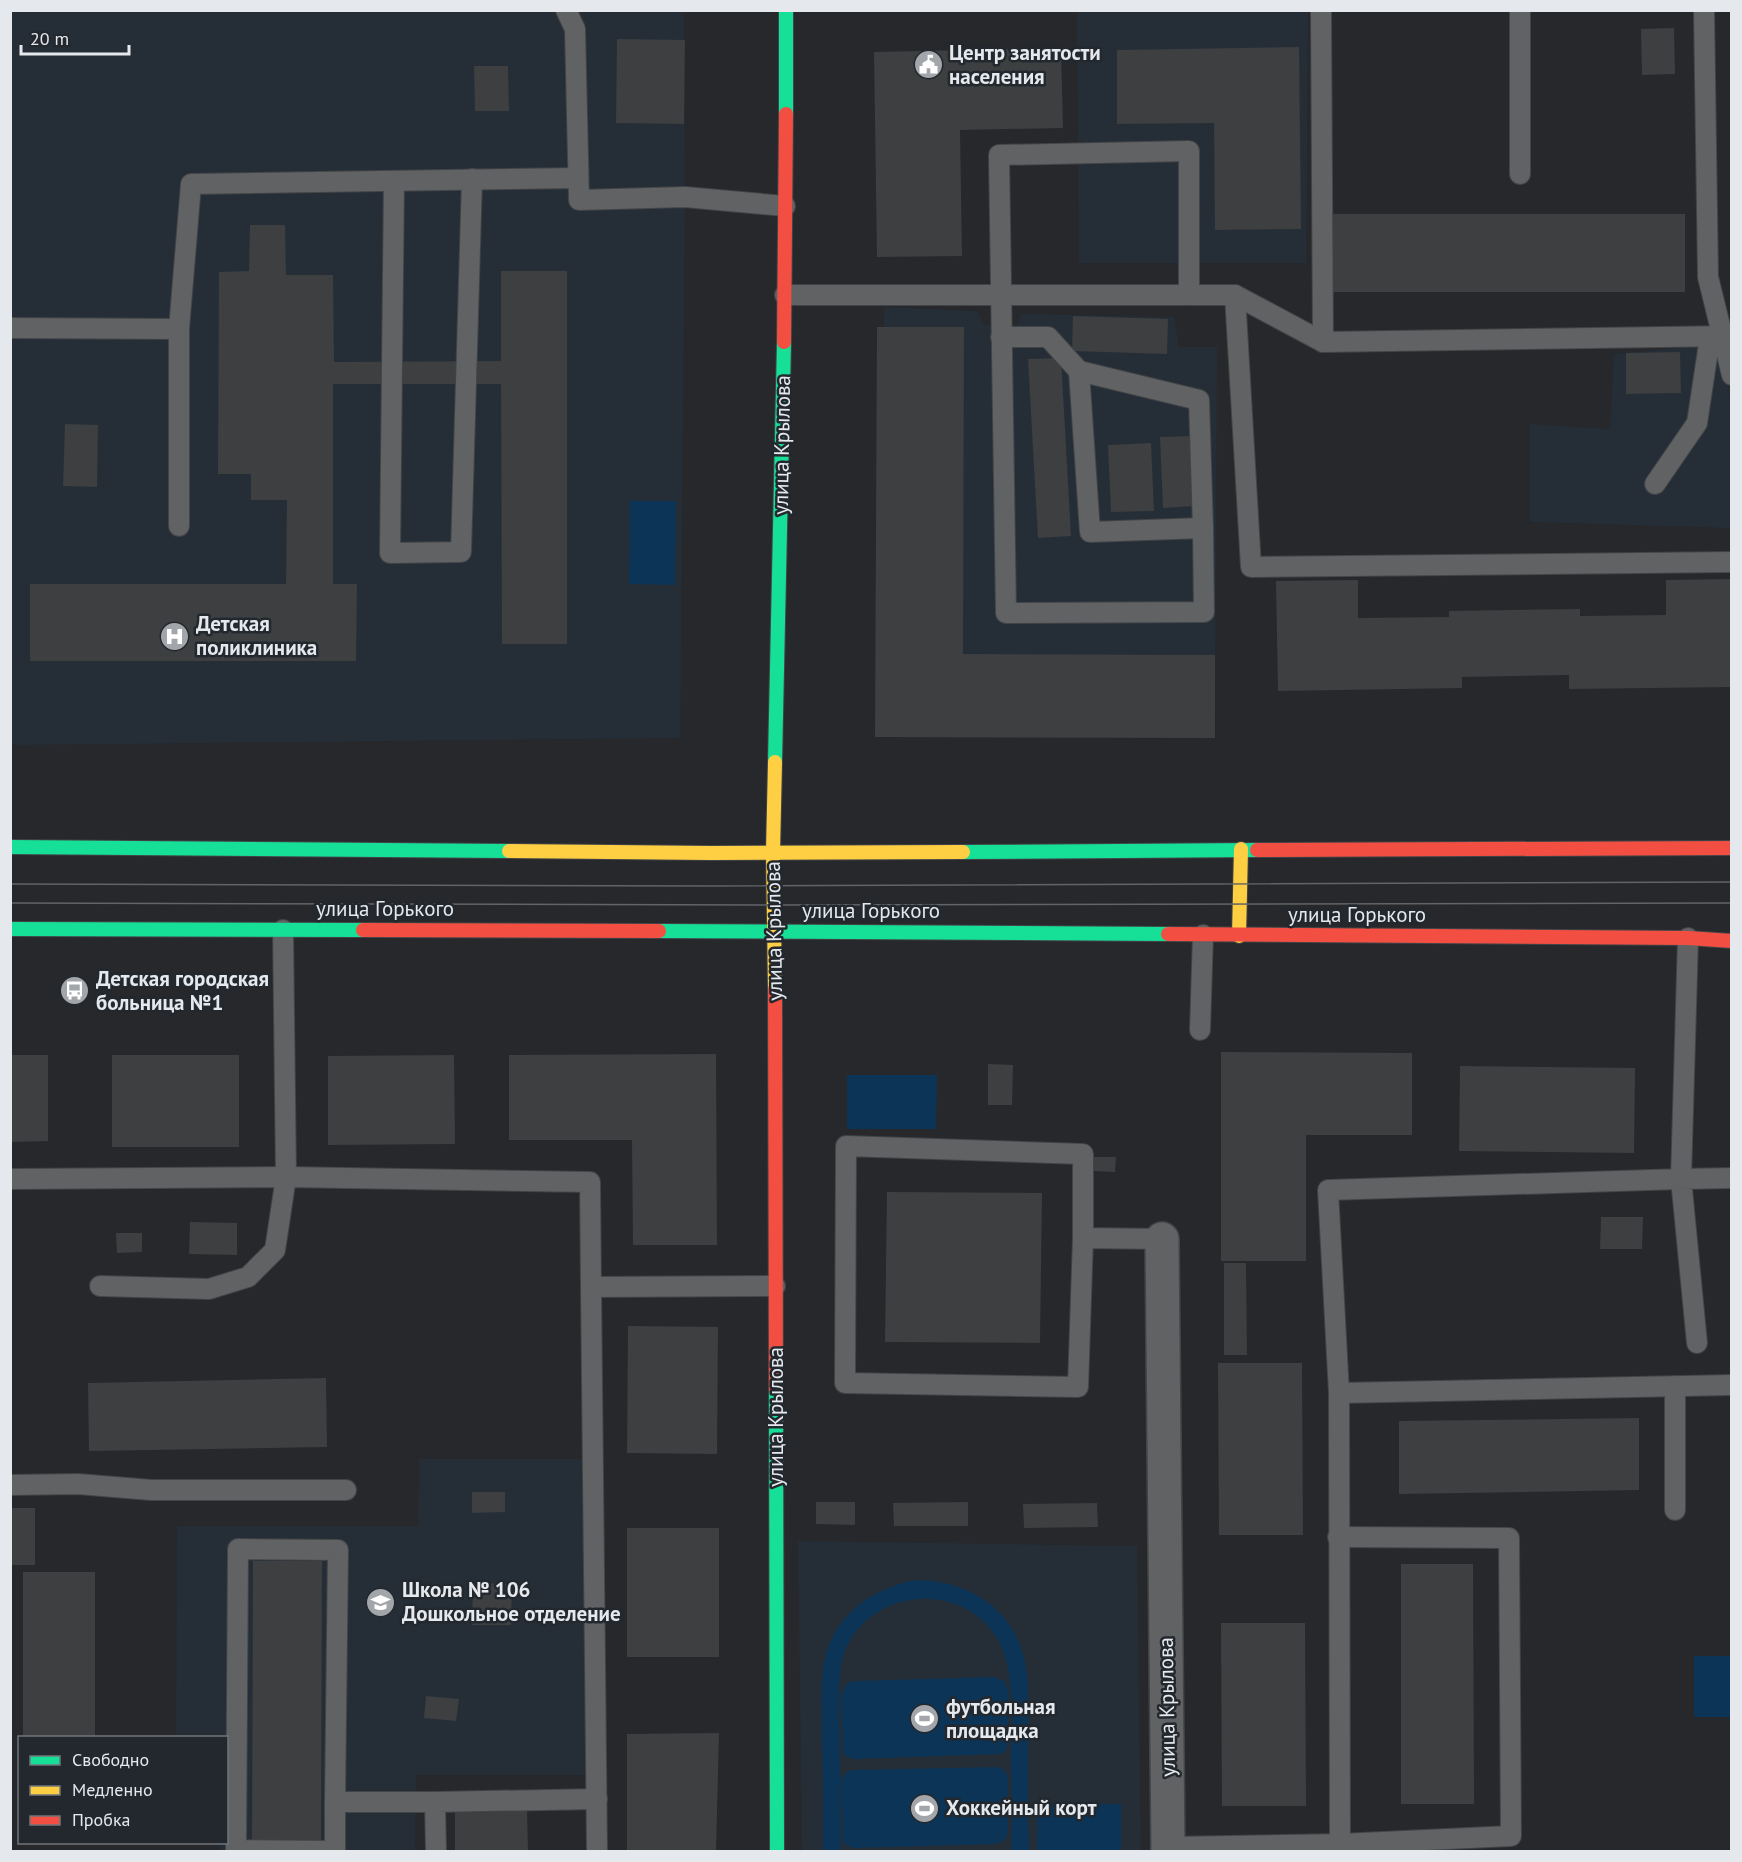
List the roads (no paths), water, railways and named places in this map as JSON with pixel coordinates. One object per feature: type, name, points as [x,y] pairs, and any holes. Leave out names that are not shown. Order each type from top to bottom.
[{"type":"main road","name":"улица Крылова","points":[[777,1851],[773,852],[785,295],[786,10]]},
{"type":"main road","points":[[10,847],[773,852],[1731,848]]},
{"type":"main road","points":[[1239,936],[1240,849]]},
{"type":"main road","name":"улица Горького","points":[[10,929],[1688,938],[1731,941]]},
{"type":"street","name":"улица Крылова","points":[[1162,1239],[1168,1849]]},
{"type":"lane","points":[[566,10],[575,29],[579,200],[685,197],[785,206]]},
{"type":"lane","points":[[1321,10],[1323,342]]},
{"type":"lane","points":[[1520,10],[1520,174]]},
{"type":"lane","points":[[1704,10],[1708,277],[1731,375]]},
{"type":"lane","points":[[1001,337],[1048,337],[1079,371],[1199,400],[1204,612],[1006,613],[1000,295],[999,155],[1189,152],[1189,295]]},
{"type":"lane","points":[[178,526],[180,329],[190,184],[578,178]]},
{"type":"lane","points":[[394,181],[390,553],[461,552],[472,179]]},
{"type":"lane","points":[[785,295],[1235,296],[1323,342],[1722,337]]},
{"type":"lane","points":[[1235,296],[1251,567],[1731,562]]},
{"type":"lane","points":[[10,328],[180,329]]},
{"type":"lane","points":[[1655,484],[1697,423],[1722,337]]},
{"type":"lane","points":[[1079,371],[1090,532],[1203,528]]},
{"type":"lane","points":[[100,1286],[208,1289],[248,1276],[274,1250],[286,1177],[283,930]]},
{"type":"lane","points":[[1200,1030],[1203,935]]},
{"type":"lane","points":[[1688,938],[1681,1179],[1697,1343]]},
{"type":"lane","points":[[846,1146],[1083,1154],[1083,1238],[1078,1387],[844,1383],[846,1146]]},
{"type":"lane","points":[[10,1179],[286,1177],[590,1182],[597,1851]]},
{"type":"lane","points":[[1340,1848],[1339,1393],[1328,1190],[1731,1178]]},
{"type":"lane","points":[[1083,1238],[1162,1239]]},
{"type":"lane","points":[[591,1287],[775,1286]]},
{"type":"lane","points":[[1339,1393],[1731,1385]]},
{"type":"lane","points":[[1675,1386],[1675,1510]]},
{"type":"lane","points":[[10,1485],[78,1484],[151,1490],[346,1490]]},
{"type":"lane","points":[[1168,1849],[1340,1848],[1511,1836],[1509,1538],[1338,1537]]},
{"type":"lane","points":[[238,1549],[338,1550],[335,1802],[334,1851],[236,1850],[238,1549]]},
{"type":"lane","points":[[335,1802],[597,1799]]},
{"type":"lane","points":[[435,1802],[436,1851]]},
{"type":"tram line","points":[[10,884],[711,886],[1732,882]]},
{"type":"tram line","points":[[10,903],[774,905],[1732,903]]},
{"type":"place","name":"Центр занятости населения","points":[[928,65]]},
{"type":"place","name":"Детская поликлиника","points":[[175,636]]},
{"type":"place","name":"Детская городская больница №1","points":[[75,991]]},
{"type":"place","name":"Школа № 106 Дошкольное отделение","points":[[381,1602]]},
{"type":"place","name":"футбольная площадка","points":[[925,1719]]},
{"type":"place","name":"Хоккейный корт","points":[[925,1808]]}]
